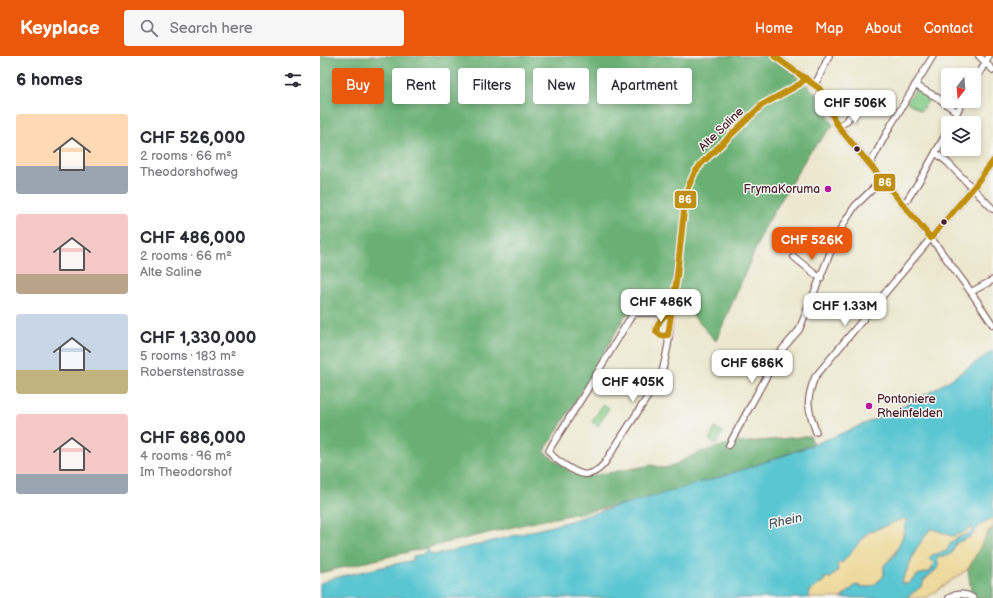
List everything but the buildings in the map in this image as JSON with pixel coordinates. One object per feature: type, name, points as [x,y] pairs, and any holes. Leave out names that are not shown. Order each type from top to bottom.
[{"type":"street","points":[[774,56],[820,89],[838,126],[931,238],[972,292],[993,325]]},
{"type":"street","points":[[814,84],[829,56]]},
{"type":"street","points":[[870,164],[891,125],[933,56]]},
{"type":"street","points":[[979,56],[993,70]]},
{"type":"street","points":[[981,71],[989,56]]},
{"type":"street","name":"Alte Saline","points":[[669,313],[634,313],[552,445],[549,451],[554,457],[579,474],[588,474],[600,469],[661,376],[665,360],[669,313],[677,276],[686,192],[695,172],[702,163],[762,105],[800,84],[806,78]]},
{"type":"street","points":[[915,85],[938,98],[957,112]]},
{"type":"street","points":[[838,126],[846,122],[857,106]]},
{"type":"street","points":[[955,116],[960,108]]},
{"type":"street","points":[[903,203],[907,200],[941,143]]},
{"type":"street","points":[[936,153],[948,162],[993,209]]},
{"type":"street","points":[[816,432],[808,406],[810,390],[815,377],[973,188],[993,161]]},
{"type":"street","points":[[729,445],[770,370],[771,359],[780,352],[799,330],[838,236],[855,206],[883,179]]},
{"type":"street","points":[[794,257],[821,278]]},
{"type":"street","points":[[972,292],[993,280]]},
{"type":"street","name":"Alte Saline","points":[[668,335],[661,336],[656,332],[656,330],[659,322],[669,313]]},
{"type":"street","points":[[949,598],[955,594],[964,594],[973,598]]},
{"type":"green space","points":[[320,56],[769,56],[794,74],[819,96],[833,126],[809,153],[765,227],[716,341],[692,315],[664,309],[626,314],[589,379],[544,452],[576,475],[590,476],[652,465],[663,468],[669,467],[700,452],[728,444],[810,436],[814,444],[746,469],[663,495],[530,523],[320,573]]},
{"type":"green space","points":[[916,89],[932,96],[921,111],[907,102]]},
{"type":"green space","points":[[759,353],[765,357],[764,360],[767,362],[764,366],[755,361]]},
{"type":"green space","points":[[603,404],[609,408],[598,426],[592,422]]},
{"type":"green space","points":[[715,428],[723,432],[716,444],[709,440]]},
{"type":"green space","points":[[993,527],[993,598],[977,598],[971,592],[968,569],[989,530]]},
{"type":"sand","points":[[993,517],[993,527],[989,530],[968,569],[926,598],[906,598],[922,586],[924,580],[935,571],[937,558],[951,554],[956,543],[972,536],[979,526]]},
{"type":"sand","points":[[907,518],[900,544],[897,550],[884,565],[884,576],[878,582],[869,587],[856,585],[841,598],[808,598],[810,591],[824,581],[825,577],[831,578],[838,570],[837,563],[862,540],[867,533]]},
{"type":"sand","points":[[973,525],[971,533],[959,537],[953,541],[947,551],[932,555],[934,563],[931,571],[918,575],[907,584],[901,584],[916,549],[931,527],[953,535]]},
{"type":"water","name":"Rhein","points":[[993,351],[993,517],[979,526],[972,536],[956,543],[951,554],[937,558],[939,567],[924,580],[922,586],[906,598],[841,598],[856,585],[869,587],[878,582],[884,576],[884,565],[895,555],[904,533],[906,518],[867,533],[843,562],[837,563],[838,570],[831,578],[825,577],[824,581],[810,591],[809,596],[805,598],[320,598],[320,584],[330,579],[413,560],[413,556],[424,554],[424,552],[428,549],[430,554],[434,555],[560,524],[697,484],[810,446],[919,398],[947,382]],"holes":[[[973,526],[971,533],[959,537],[953,541],[947,551],[932,555],[929,559],[934,563],[931,571],[918,575],[907,584],[901,583],[916,549],[931,528],[952,536],[962,533]]]},
{"type":"transit line","name":"86","points":[[774,56],[820,89],[835,121],[841,130],[931,238],[973,188],[993,161]]},
{"type":"transit line","name":"86","points":[[671,313],[660,320],[656,332],[661,336],[668,335],[677,276],[686,192],[695,172],[702,163],[762,105],[800,84],[806,78]]},
{"type":"place","name":"FrymaKoruma","points":[[828,189]]},
{"type":"place","name":"Pontoniere Rheinfelden","points":[[869,406]]}]
